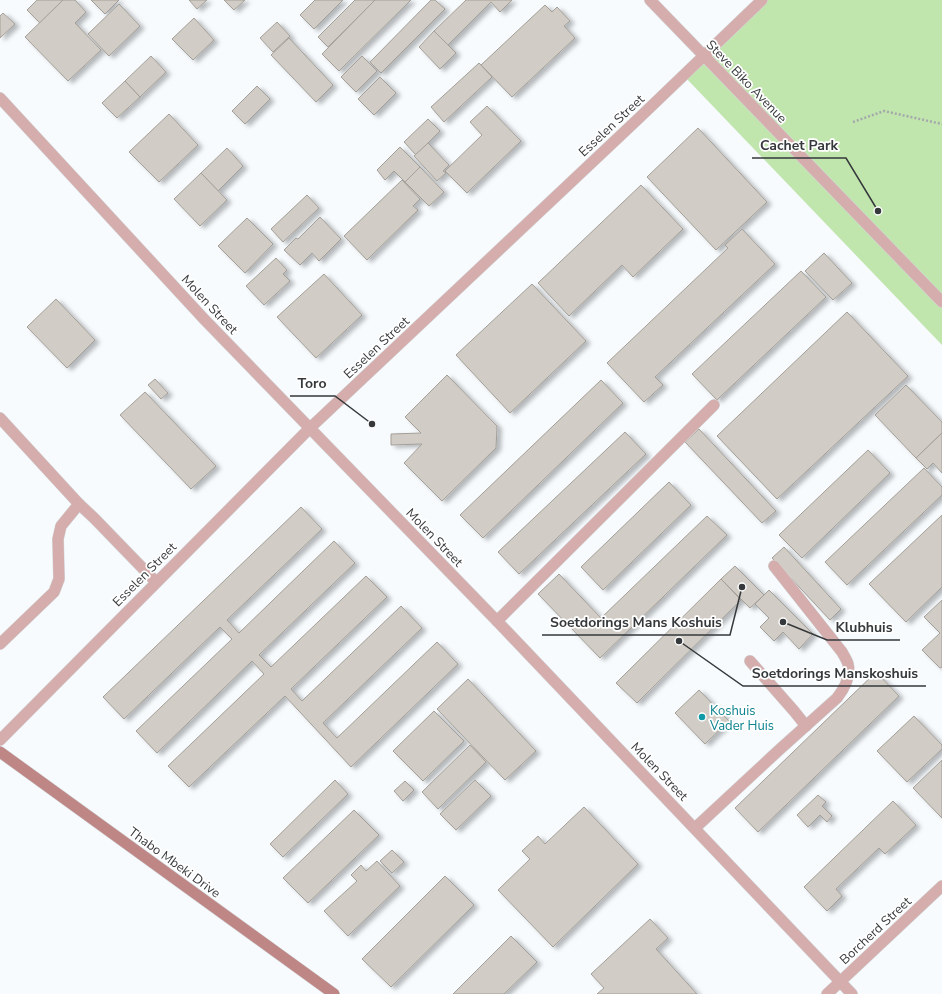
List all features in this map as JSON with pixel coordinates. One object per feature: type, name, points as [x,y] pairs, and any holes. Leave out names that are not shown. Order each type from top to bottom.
[{"type":"main road","name":"Thabo Mbeki Drive","points":[[0,752],[334,994]]},
{"type":"street","name":"Steve Biko Avenue","points":[[650,0],[942,302]]},
{"type":"street","name":"Esselen Street","points":[[0,740],[310,428],[762,0]]},
{"type":"street","name":"Molen Street","points":[[0,98],[204,319],[695,828],[852,994]]},
{"type":"street","points":[[496,621],[714,405]]},
{"type":"street","points":[[0,418],[79,504],[156,582]]},
{"type":"street","points":[[0,644],[54,592],[59,579],[58,539],[61,526],[79,504]]},
{"type":"street","points":[[695,828],[837,698],[844,689],[848,677],[848,664],[842,652],[774,566]]},
{"type":"street","points":[[750,661],[806,726]]},
{"type":"street","name":"Borcherd Street","points":[[827,994],[942,886]]},
{"type":"path","points":[[853,122],[884,111],[942,124]]},
{"type":"green space","points":[[765,0],[942,0],[942,345],[685,77]]},
{"type":"building","points":[[37,0],[63,0],[40,23],[27,10]]},
{"type":"building","points":[[63,0],[75,0],[86,12],[75,23],[101,50],[68,81],[25,37]]},
{"type":"building","points":[[91,0],[119,0],[105,14]]},
{"type":"building","points":[[189,0],[207,0],[197,9]]},
{"type":"building","points":[[224,0],[245,0],[234,10]]},
{"type":"building","points":[[315,0],[343,0],[314,29],[300,15]]},
{"type":"building","points":[[355,0],[375,0],[328,47],[318,37]]},
{"type":"building","points":[[375,0],[411,0],[339,71],[322,54]]},
{"type":"building","points":[[431,0],[435,0],[445,9],[381,73],[370,62]]},
{"type":"building","points":[[466,0],[512,0],[500,12],[491,2],[448,45],[434,31]]},
{"type":"building","points":[[119,4],[140,26],[109,56],[88,34]]},
{"type":"building","points":[[545,5],[552,12],[557,7],[570,21],[564,26],[575,38],[512,97],[481,65]]},
{"type":"building","points":[[3,13],[15,24],[0,38],[0,16]]},
{"type":"building","points":[[194,18],[214,40],[193,60],[172,39]]},
{"type":"building","points":[[277,22],[290,36],[273,52],[260,38]]},
{"type":"building","points":[[434,31],[456,53],[440,69],[419,47]]},
{"type":"building","points":[[289,38],[333,85],[316,102],[271,55]]},
{"type":"building","points":[[151,56],[166,72],[140,97],[125,81]]},
{"type":"building","points":[[362,56],[377,71],[356,92],[341,77]]},
{"type":"building","points":[[479,63],[492,77],[444,122],[431,107]]},
{"type":"building","points":[[380,77],[396,93],[374,115],[358,99]]},
{"type":"building","points":[[125,81],[140,97],[117,118],[102,103]]},
{"type":"building","points":[[257,86],[270,99],[245,124],[232,111]]},
{"type":"building","points":[[487,106],[521,141],[467,193],[445,171],[482,135],[470,122]]},
{"type":"building","points":[[169,114],[198,145],[159,182],[129,152]]},
{"type":"building","points":[[428,119],[440,131],[416,155],[404,142]]},
{"type":"building","points":[[698,128],[767,202],[716,250],[647,177]]},
{"type":"building","points":[[428,143],[449,165],[443,171],[446,173],[437,181],[414,156]]},
{"type":"building","points":[[400,147],[420,167],[405,182],[394,171],[385,180],[377,170]]},
{"type":"building","points":[[227,148],[243,166],[218,191],[201,173]]},
{"type":"building","points":[[420,167],[444,192],[429,206],[405,182]]},
{"type":"building","points":[[201,173],[227,200],[200,226],[174,199]]},
{"type":"building","points":[[402,180],[420,199],[413,206],[418,210],[367,260],[344,236]]},
{"type":"building","points":[[641,185],[683,229],[633,277],[622,265],[569,316],[538,283]]},
{"type":"building","points":[[307,195],[319,208],[283,242],[271,229]]},
{"type":"building","points":[[320,217],[341,239],[319,261],[312,253],[300,265],[284,250],[296,238],[298,239]]},
{"type":"building","points":[[247,218],[273,244],[245,273],[218,246]]},
{"type":"building","points":[[742,229],[775,264],[655,377],[663,385],[644,402],[607,363],[728,248],[725,245]]},
{"type":"building","points":[[824,253],[852,283],[833,300],[805,271]]},
{"type":"building","points":[[276,258],[287,270],[283,274],[290,281],[264,305],[246,286]]},
{"type":"building","points":[[801,271],[826,297],[717,400],[692,374]]},
{"type":"building","points":[[324,274],[362,315],[316,358],[277,317]]},
{"type":"building","points":[[532,284],[586,341],[510,413],[456,355]]},
{"type":"building","points":[[56,299],[95,340],[67,368],[27,327]]},
{"type":"building","points":[[847,312],[908,376],[777,499],[717,436]]},
{"type":"building","points":[[447,375],[497,426],[496,448],[442,501],[404,463],[422,444],[391,445],[391,434],[421,433],[405,417]]},
{"type":"building","points":[[155,379],[168,393],[161,399],[148,385]]},
{"type":"building","points":[[601,380],[623,403],[483,538],[460,515]]},
{"type":"building","points":[[906,385],[942,422],[942,433],[916,458],[875,415]]},
{"type":"building","points":[[145,392],[216,466],[191,489],[120,415]]},
{"type":"building","points":[[699,429],[776,511],[762,523],[685,442]]},
{"type":"building","points":[[625,432],[646,454],[519,574],[498,552]]},
{"type":"building","points":[[942,433],[942,473],[933,463],[927,469],[916,458]]},
{"type":"building","points":[[868,450],[890,473],[802,558],[779,535]]},
{"type":"building","points":[[924,468],[942,487],[942,495],[847,585],[825,562]]},
{"type":"building","points":[[669,482],[691,505],[603,590],[581,567]]},
{"type":"building","points":[[301,507],[322,529],[227,620],[239,633],[334,541],[355,563],[259,655],[271,667],[366,576],[387,597],[291,689],[302,701],[401,606],[422,628],[323,723],[337,738],[437,642],[458,664],[351,767],[285,696],[189,787],[168,766],[264,674],[252,661],[157,753],[136,731],[232,639],[220,627],[124,719],[103,697]]},
{"type":"building","points":[[942,515],[942,587],[906,622],[869,584]]},
{"type":"building","points":[[707,516],[727,535],[600,658],[538,594],[559,574],[601,618]]},
{"type":"building","points":[[784,547],[841,609],[830,620],[772,558]]},
{"type":"building","points":[[735,566],[764,595],[750,608],[721,579]]},
{"type":"building","points":[[721,579],[741,600],[637,703],[616,683]]},
{"type":"building","points":[[769,590],[813,634],[799,649],[783,632],[774,641],[760,627],[769,618],[755,604]]},
{"type":"building","points":[[942,600],[942,667],[940,668],[922,650],[940,633],[924,617]]},
{"type":"building","points":[[876,672],[899,696],[758,832],[735,808]]},
{"type":"building","points":[[468,679],[536,751],[505,780],[437,709]]},
{"type":"building","name":"Koshuis Vader Huis","points":[[699,690],[729,721],[705,744],[675,713]]},
{"type":"building","points":[[434,711],[464,741],[423,781],[393,751]]},
{"type":"building","points":[[914,716],[942,745],[942,749],[907,782],[877,751]]},
{"type":"building","points":[[470,745],[486,762],[438,809],[422,792]]},
{"type":"building","points":[[942,760],[942,818],[913,788]]},
{"type":"building","points":[[335,780],[348,794],[283,857],[270,844]]},
{"type":"building","points":[[475,780],[491,796],[456,830],[440,814]]},
{"type":"building","points":[[405,781],[414,790],[403,801],[394,791]]},
{"type":"building","points":[[818,795],[826,802],[822,806],[832,816],[827,822],[820,815],[808,827],[797,815]]},
{"type":"building","points":[[893,801],[916,825],[885,854],[879,848],[836,889],[842,896],[827,911],[804,887]]},
{"type":"building","points":[[584,807],[638,864],[553,947],[498,890],[530,859],[522,851],[538,836],[545,844]]},
{"type":"building","points":[[354,810],[379,835],[308,903],[283,878]]},
{"type":"building","points":[[392,850],[404,862],[392,873],[380,861]]},
{"type":"building","points":[[377,861],[400,886],[348,936],[324,911],[357,881],[351,875],[361,865],[366,871]]},
{"type":"building","points":[[445,876],[474,905],[391,987],[362,959]]},
{"type":"building","points":[[650,919],[668,938],[656,949],[697,994],[597,994],[604,988],[591,974]]},
{"type":"building","points":[[511,936],[537,962],[504,994],[453,994]]},
{"type":"place","name":"Cachet Park","points":[[878,211]]},
{"type":"place","name":"Toro","points":[[372,424]]},
{"type":"place","name":"Soetdorings Mans Koshuis","points":[[742,587]]},
{"type":"place","name":"Klubhuis","points":[[783,622]]},
{"type":"place","name":"Soetdorings Manskoshuis","points":[[679,641]]},
{"type":"place","name":"Koshuis Vader Huis","points":[[702,717]]}]
